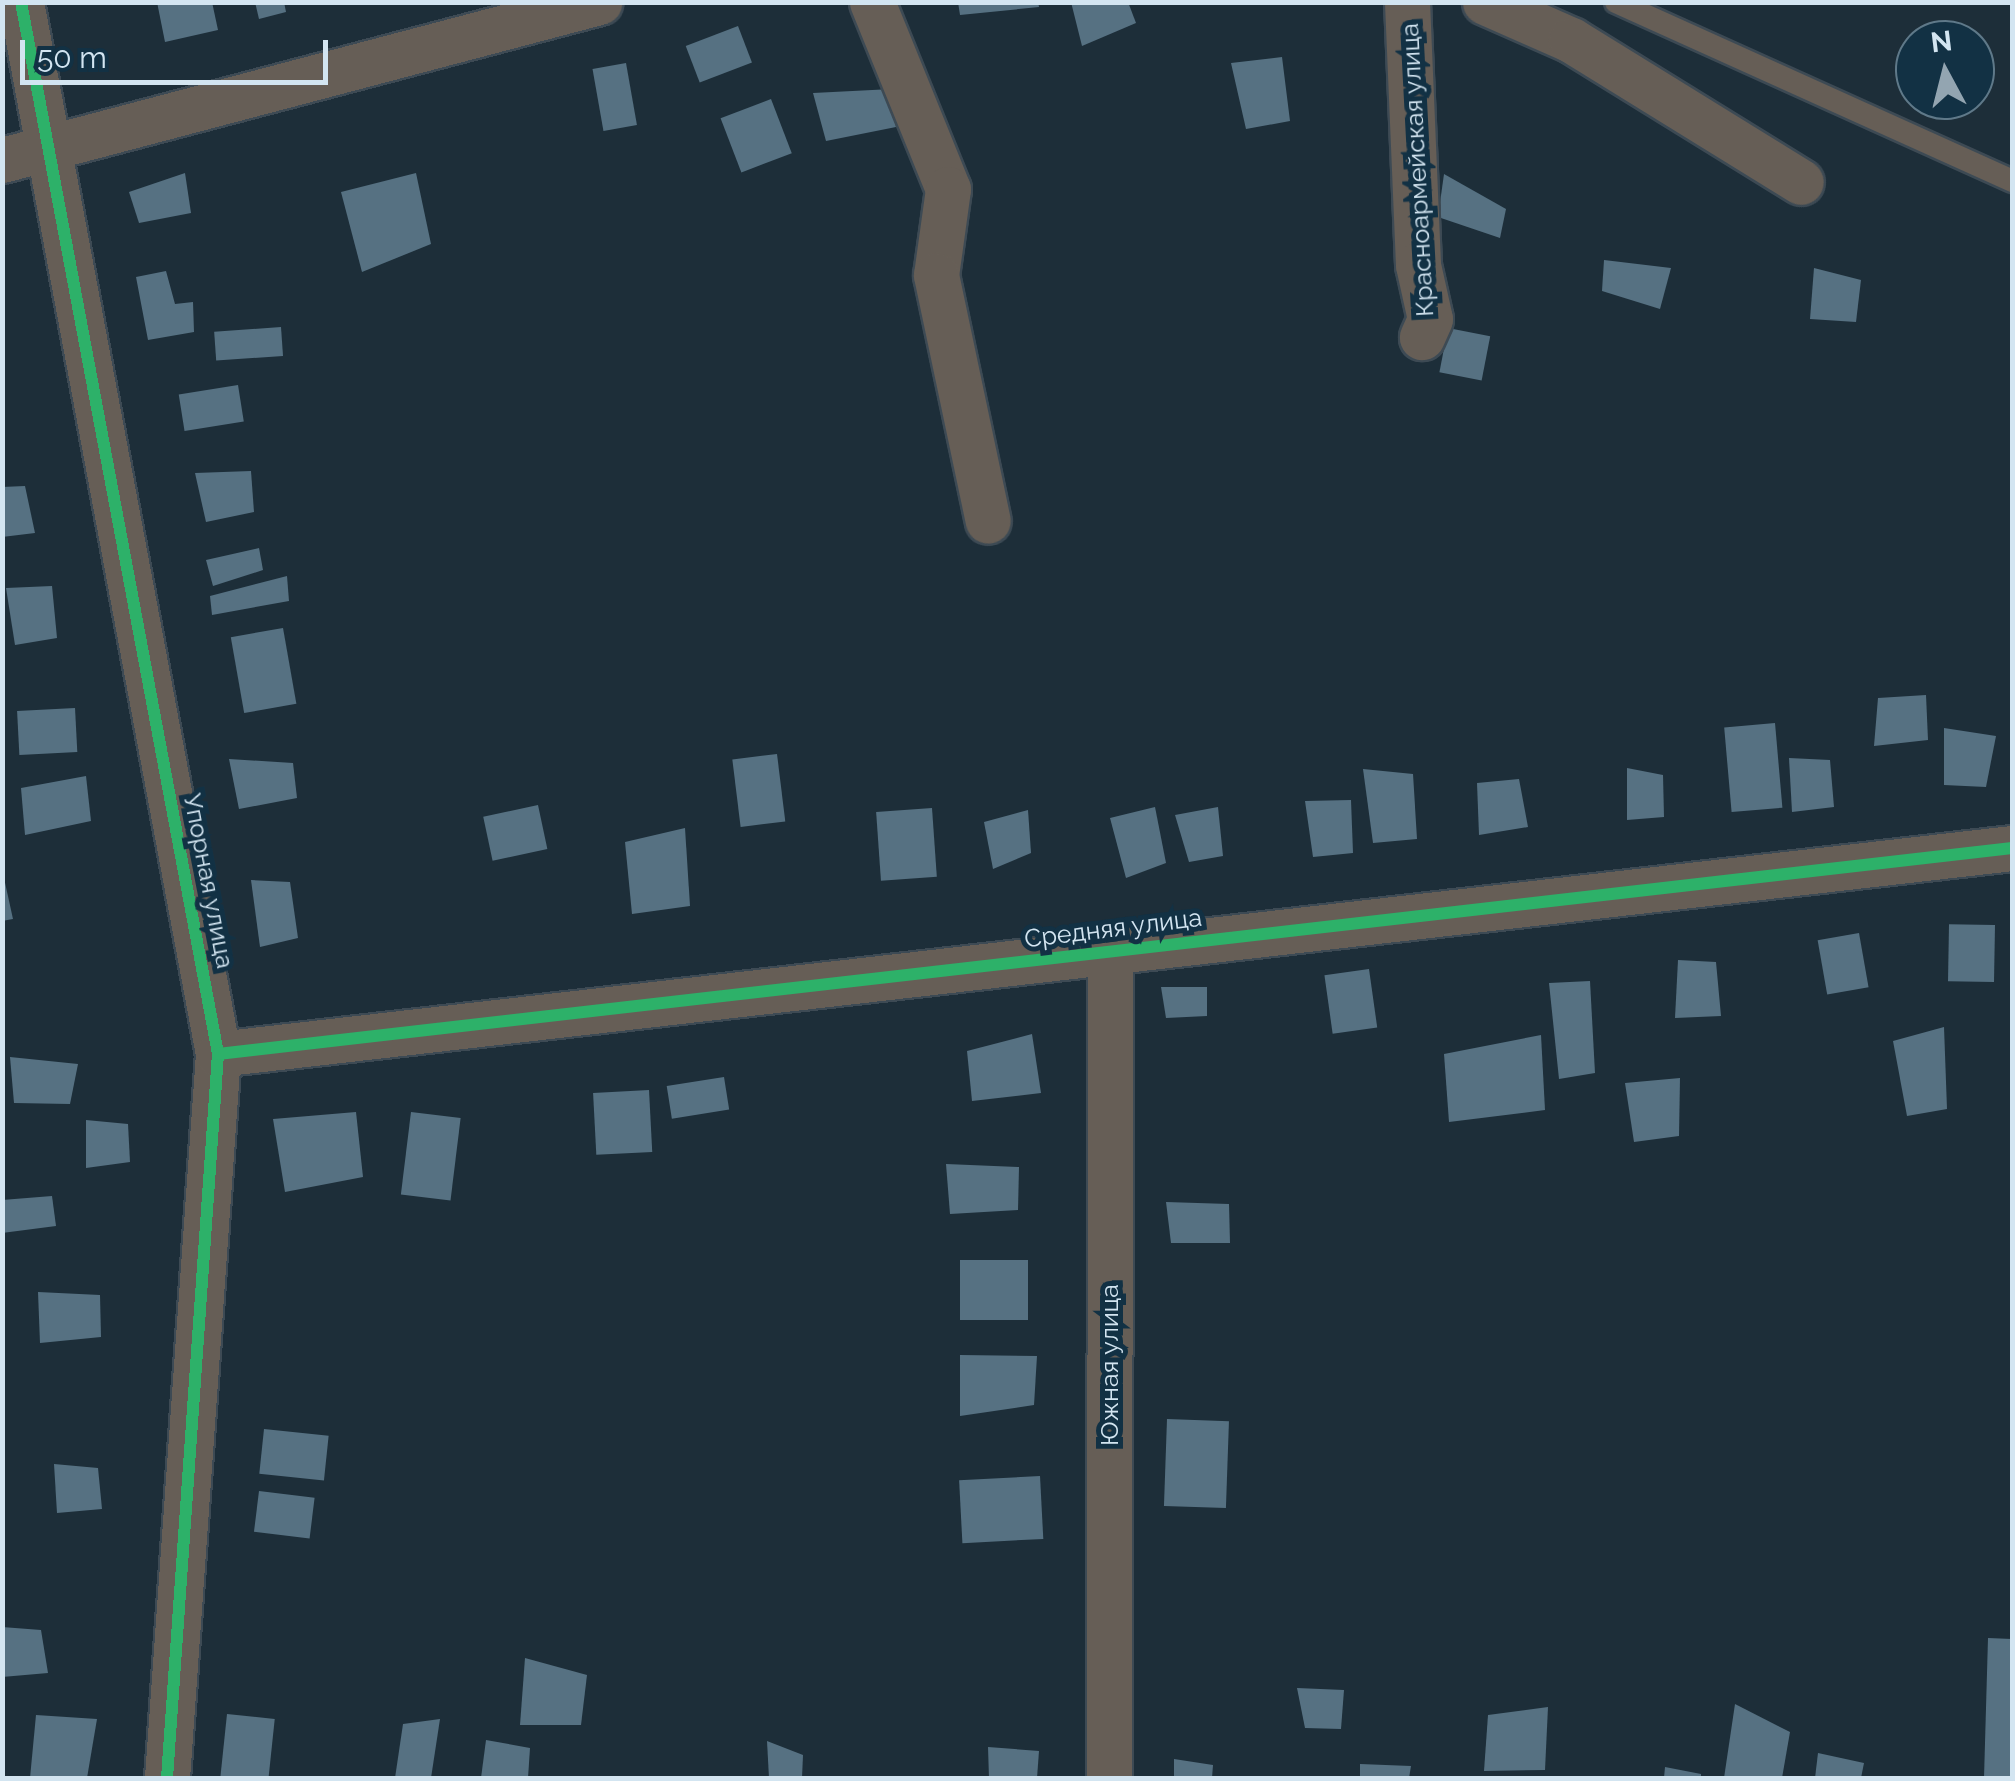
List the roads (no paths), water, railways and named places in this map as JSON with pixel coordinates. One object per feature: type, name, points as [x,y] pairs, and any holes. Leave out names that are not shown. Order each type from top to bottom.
[{"type":"street","name":"Упорная улица","points":[[21,2],[218,1054],[167,1778]]},
{"type":"street","points":[[2,160],[599,2]]},
{"type":"street","points":[[872,2],[948,190],[936,275],[988,521]]},
{"type":"street","name":"Красноармейская улица","points":[[1407,2],[1418,264],[1430,319],[1422,337]]},
{"type":"street","points":[[1485,2],[1572,40],[1801,182]]},
{"type":"street","name":"Средняя улица","points":[[218,1054],[2012,848]]},
{"type":"street","name":"Южная улица","points":[[1108,1778],[1110,951]]},
{"type":"lane","points":[[1616,2],[2012,182]]}]
